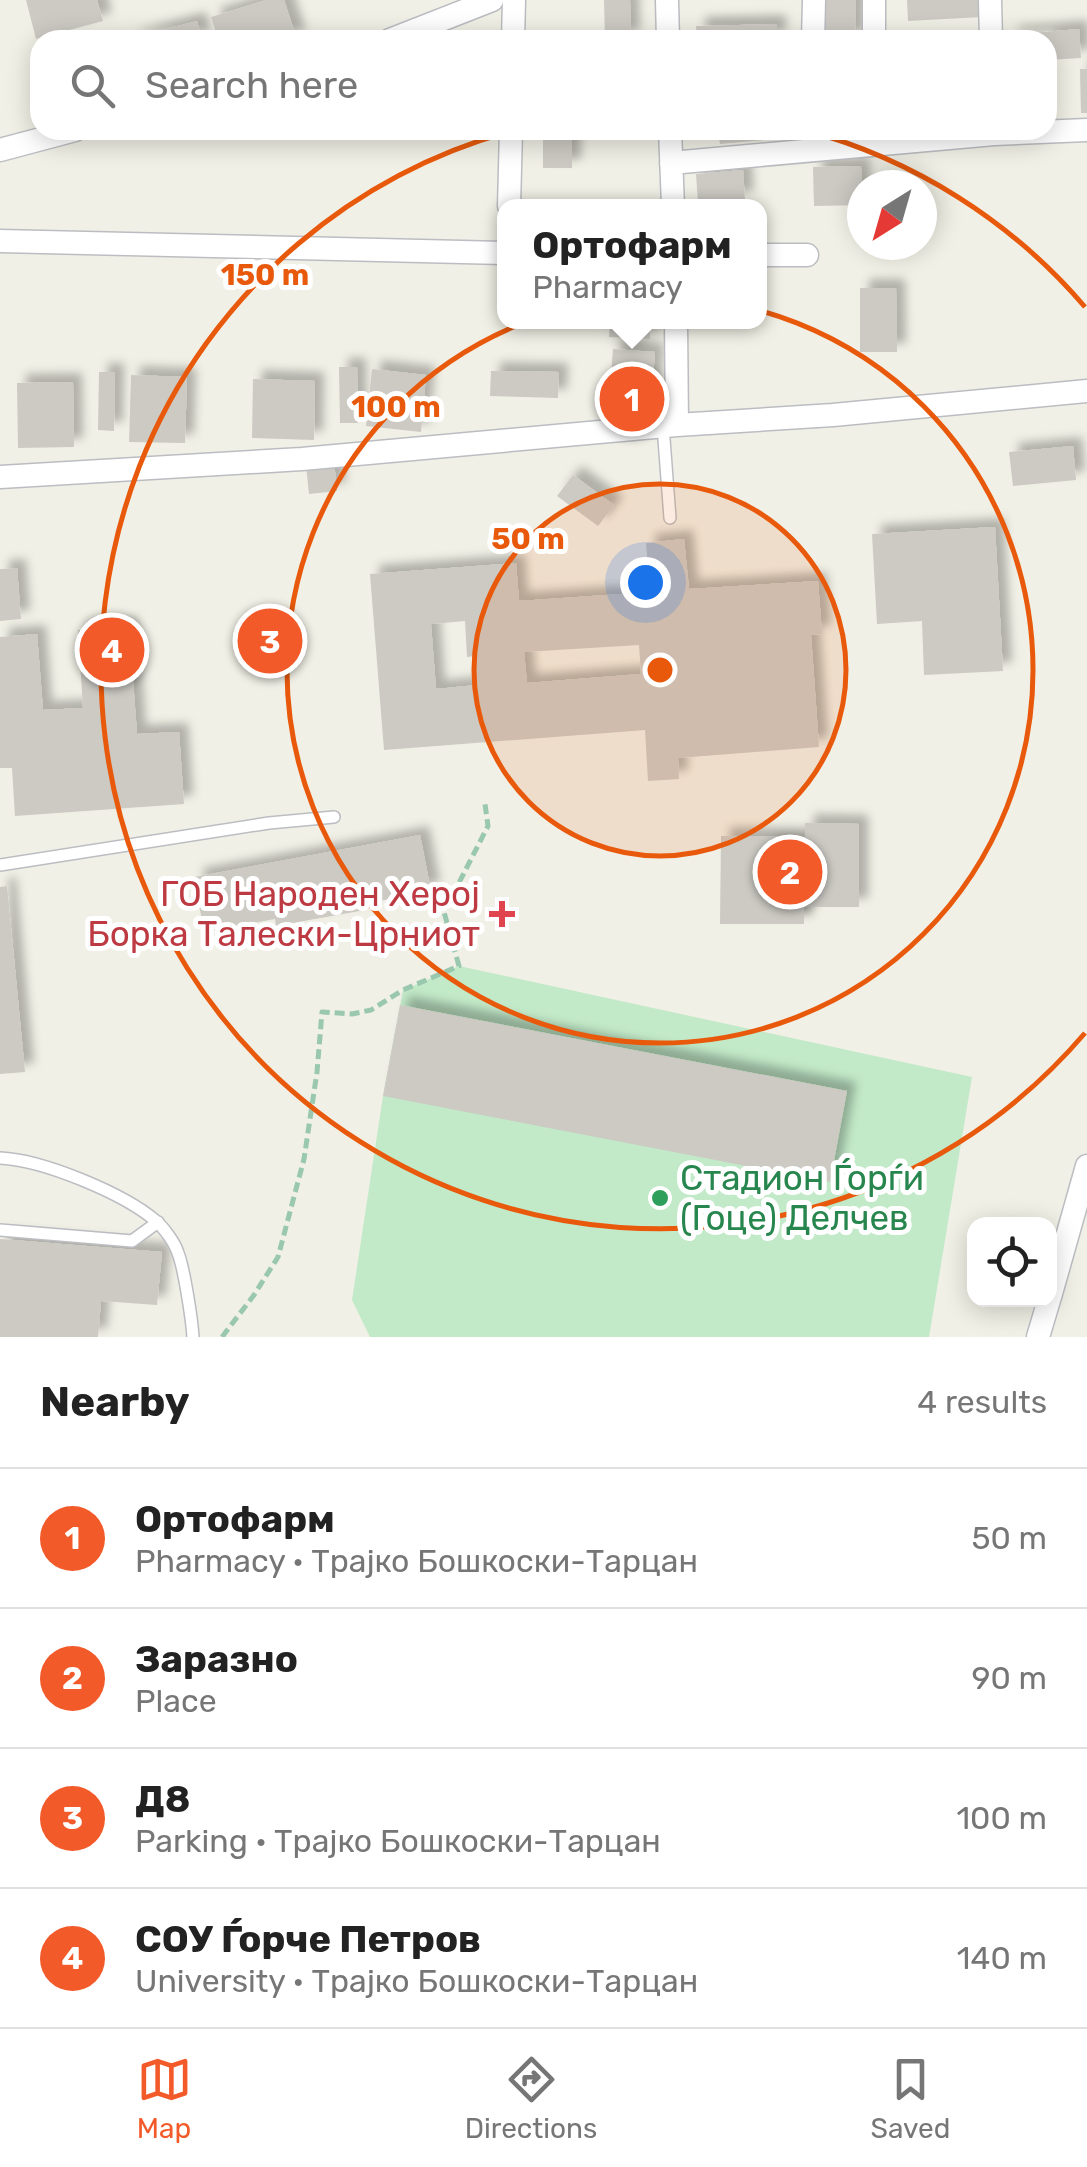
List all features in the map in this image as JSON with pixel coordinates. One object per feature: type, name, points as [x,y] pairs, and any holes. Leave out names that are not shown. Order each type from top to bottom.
[{"type":"street","points":[[416,30],[492,0]]},
{"type":"street","points":[[513,30],[514,0]]},
{"type":"street","points":[[668,0],[668,30]]},
{"type":"street","points":[[813,30],[814,0]]},
{"type":"street","points":[[874,0],[874,30]]},
{"type":"street","points":[[990,0],[991,30]]},
{"type":"street","points":[[1057,131],[1087,130]]},
{"type":"street","points":[[0,150],[38,140]]},
{"type":"street","points":[[509,199],[511,140]]},
{"type":"street","points":[[670,140],[673,199]]},
{"type":"street","points":[[671,163],[812,140]]},
{"type":"street","points":[[0,241],[497,253]]},
{"type":"street","points":[[767,256],[807,255]]},
{"type":"street","points":[[670,426],[676,329]]},
{"type":"street","points":[[0,478],[302,459],[1087,391]]},
{"type":"street","points":[[1057,1276],[1082,1206],[1087,1166]]},
{"type":"street","points":[[1038,1337],[1046,1307]]},
{"type":"lane","points":[[670,426],[670,518]]},
{"type":"lane","points":[[0,865],[268,823],[334,817]]},
{"type":"lane","points":[[0,1158],[19,1159],[64,1172],[158,1222],[178,1252],[193,1337]]},
{"type":"lane","points":[[0,1230],[132,1240],[158,1222]]},
{"type":"path","points":[[222,1337],[278,1257],[304,1159],[322,1012],[352,1014],[371,1010],[403,990],[459,966],[444,912],[488,826],[485,804]]},
{"type":"green space","name":"Стадион Ѓорѓи (Гоце) Делчев","points":[[459,966],[972,1077],[929,1337],[370,1337],[352,1300],[403,990]]},
{"type":"building","points":[[26,0],[97,0],[103,21],[70,30],[34,30]]},
{"type":"building","points":[[266,0],[284,0],[294,30],[215,30],[211,17]]},
{"type":"building","points":[[604,0],[630,0],[631,30],[605,30]]},
{"type":"building","points":[[825,0],[856,0],[855,30],[824,30]]},
{"type":"building","points":[[907,0],[982,0],[982,17],[908,21]]},
{"type":"building","points":[[197,21],[199,30],[163,30]]},
{"type":"building","points":[[777,24],[777,30],[696,30],[696,26]]},
{"type":"building","points":[[1079,29],[1081,58],[1057,59],[1057,31]]},
{"type":"building","points":[[1080,69],[1087,69],[1087,113],[1081,113]]},
{"type":"building","points":[[543,140],[572,140],[572,168],[543,168]]},
{"type":"building","points":[[719,140],[765,140],[720,144]]},
{"type":"building","points":[[861,166],[861,170],[847,170],[847,205],[814,206],[813,167]]},
{"type":"building","points":[[743,170],[745,199],[698,199],[696,174]]},
{"type":"building","points":[[860,288],[896,288],[897,352],[860,352]]},
{"type":"building","points":[[610,329],[650,329],[650,339],[609,337]]},
{"type":"building","points":[[613,349],[655,352],[650,415],[608,412]]},
{"type":"building","points":[[339,367],[357,367],[358,423],[340,423]]},
{"type":"building","points":[[372,369],[426,375],[421,432],[366,426]]},
{"type":"building","points":[[491,371],[559,372],[558,398],[490,396]]},
{"type":"building","points":[[99,372],[115,372],[114,431],[98,430]]},
{"type":"building","points":[[131,375],[187,377],[185,443],[129,442]]},
{"type":"building","points":[[253,379],[315,381],[314,440],[252,438]]},
{"type":"building","points":[[73,382],[74,447],[18,448],[17,383]]},
{"type":"building","points":[[1073,446],[1076,480],[1013,486],[1009,452]]},
{"type":"building","points":[[334,462],[337,491],[309,494],[306,465]]},
{"type":"building","points":[[573,475],[614,505],[598,526],[557,496]]},
{"type":"building","points":[[995,527],[1003,671],[924,675],[922,621],[877,624],[872,534]]},
{"type":"building","points":[[684,539],[689,589],[818,581],[822,634],[811,635],[819,747],[678,758],[679,779],[648,781],[645,730],[384,750],[370,574],[516,563],[519,601],[650,592],[646,543]],"holes":[[[465,621],[467,657],[474,656],[477,685],[436,689],[431,624]],[[639,645],[641,674],[527,683],[524,652]]]},
{"type":"building","points":[[17,568],[21,619],[0,621],[0,569]]},
{"type":"building","points":[[129,626],[137,734],[179,732],[184,804],[15,816],[12,768],[0,768],[0,637],[37,634],[43,710],[83,708],[78,630]]},
{"type":"building","points":[[805,823],[859,824],[859,907],[804,907],[804,924],[720,924],[721,836],[805,837]]},
{"type":"building","points":[[420,835],[431,891],[364,904],[365,910],[276,926],[275,919],[204,932],[194,877]]},
{"type":"building","points":[[7,886],[25,1072],[0,1074],[0,887]]},
{"type":"building","points":[[400,1005],[847,1091],[830,1182],[383,1096]]},
{"type":"building","points":[[0,1239],[162,1252],[157,1305],[101,1301],[98,1337],[0,1337]]},
{"type":"place","name":"Ортофарм","points":[[632,399]]},
{"type":"place","name":"Д8","points":[[270,641]]},
{"type":"place","name":"СОУ Ѓорче Петров","points":[[112,650]]},
{"type":"place","name":"Заразно","points":[[790,872]]},
{"type":"place","name":"ГОБ Народен Херој Борка Талески-Црниот","points":[[502,914]]},
{"type":"place","name":"Стадион Ѓорѓи (Гоце) Делчев","points":[[660,1198]]}]
